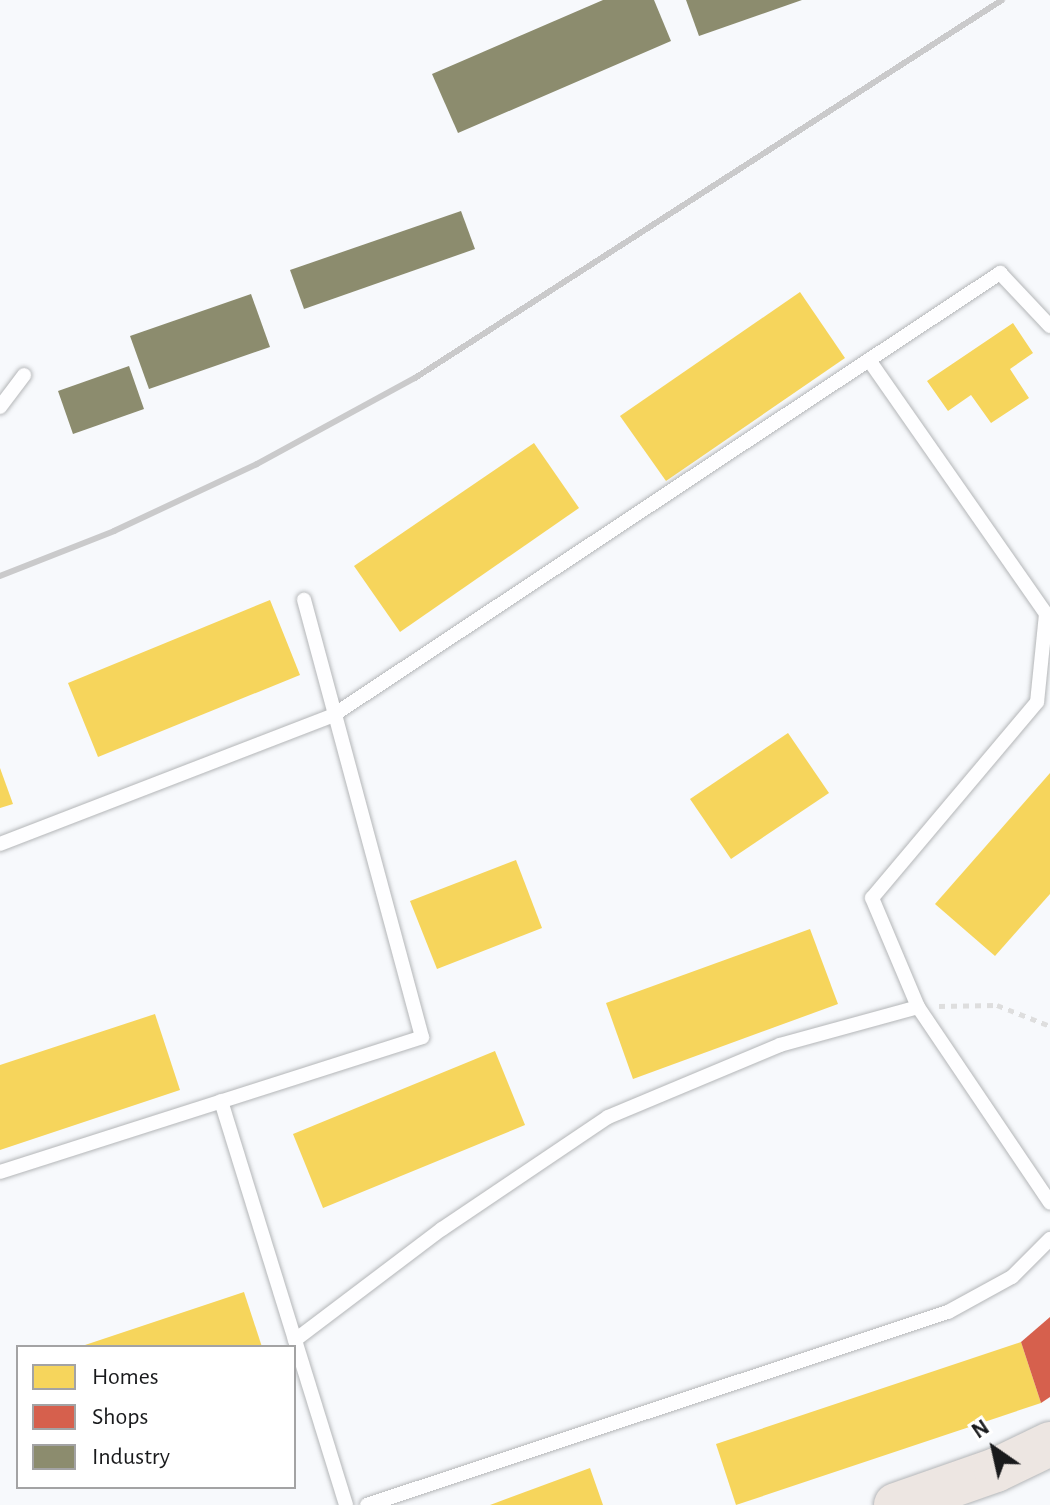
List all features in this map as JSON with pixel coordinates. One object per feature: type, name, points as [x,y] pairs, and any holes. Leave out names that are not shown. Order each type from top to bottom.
[{"type":"highway","points":[[896,1505],[996,1470],[1050,1444]]},
{"type":"lane","points":[[0,844],[332,716],[1000,273],[1050,326]]},
{"type":"lane","points":[[869,360],[1046,614],[1037,702],[872,898],[918,1007],[1050,1203]]},
{"type":"lane","points":[[0,407],[24,375]]},
{"type":"lane","points":[[0,1172],[422,1037],[332,716],[304,600]]},
{"type":"lane","points":[[295,1340],[442,1229],[608,1117],[780,1045],[918,1007]]},
{"type":"lane","points":[[221,1101],[346,1505]]},
{"type":"lane","points":[[367,1505],[948,1312],[1012,1277],[1050,1239]]},
{"type":"path","points":[[918,1007],[997,1005],[1050,1026]]},
{"type":"building: Homes","points":[[800,292],[845,358],[666,481],[620,416]]},
{"type":"building: Homes","points":[[1013,323],[1033,353],[1010,369],[1029,398],[991,423],[971,395],[948,411],[927,381]]},
{"type":"building: Homes","points":[[534,443],[579,508],[400,632],[354,566]]},
{"type":"building: Homes","points":[[270,600],[300,675],[98,757],[68,683]]},
{"type":"building: Homes","points":[[788,733],[829,793],[731,859],[690,799]]},
{"type":"building: Homes","points":[[0,768],[13,804],[0,808]]},
{"type":"building: Homes","points":[[1050,773],[1050,894],[995,956],[935,904]]},
{"type":"building: Homes","points":[[516,860],[542,928],[437,969],[410,901]]},
{"type":"building: Homes","points":[[810,929],[838,1004],[633,1079],[606,1003]]},
{"type":"building: Homes","points":[[155,1014],[180,1090],[0,1150],[0,1065]]},
{"type":"building: Homes","points":[[495,1051],[525,1125],[323,1208],[293,1134]]},
{"type":"building: Homes","points":[[244,1292],[261,1345],[85,1345]]},
{"type":"building: Homes","points":[[1021,1342],[1041,1403],[736,1505],[716,1444]]},
{"type":"building: Homes","points":[[590,1468],[603,1505],[490,1505]]},
{"type":"building: Shops","points":[[1050,1317],[1050,1397],[1041,1403],[1021,1342]]},
{"type":"building: Industry","points":[[603,0],[654,0],[671,41],[458,133],[432,74]]},
{"type":"building: Industry","points":[[686,0],[802,0],[699,36]]},
{"type":"building: Industry","points":[[461,211],[475,249],[304,309],[290,270]]},
{"type":"building: Industry","points":[[251,294],[270,347],[149,389],[130,336]]},
{"type":"building: Industry","points":[[129,366],[144,409],[73,434],[58,391]]},
{"type":"railway","points":[[0,576],[114,531],[257,464],[415,378],[1002,0]]}]
